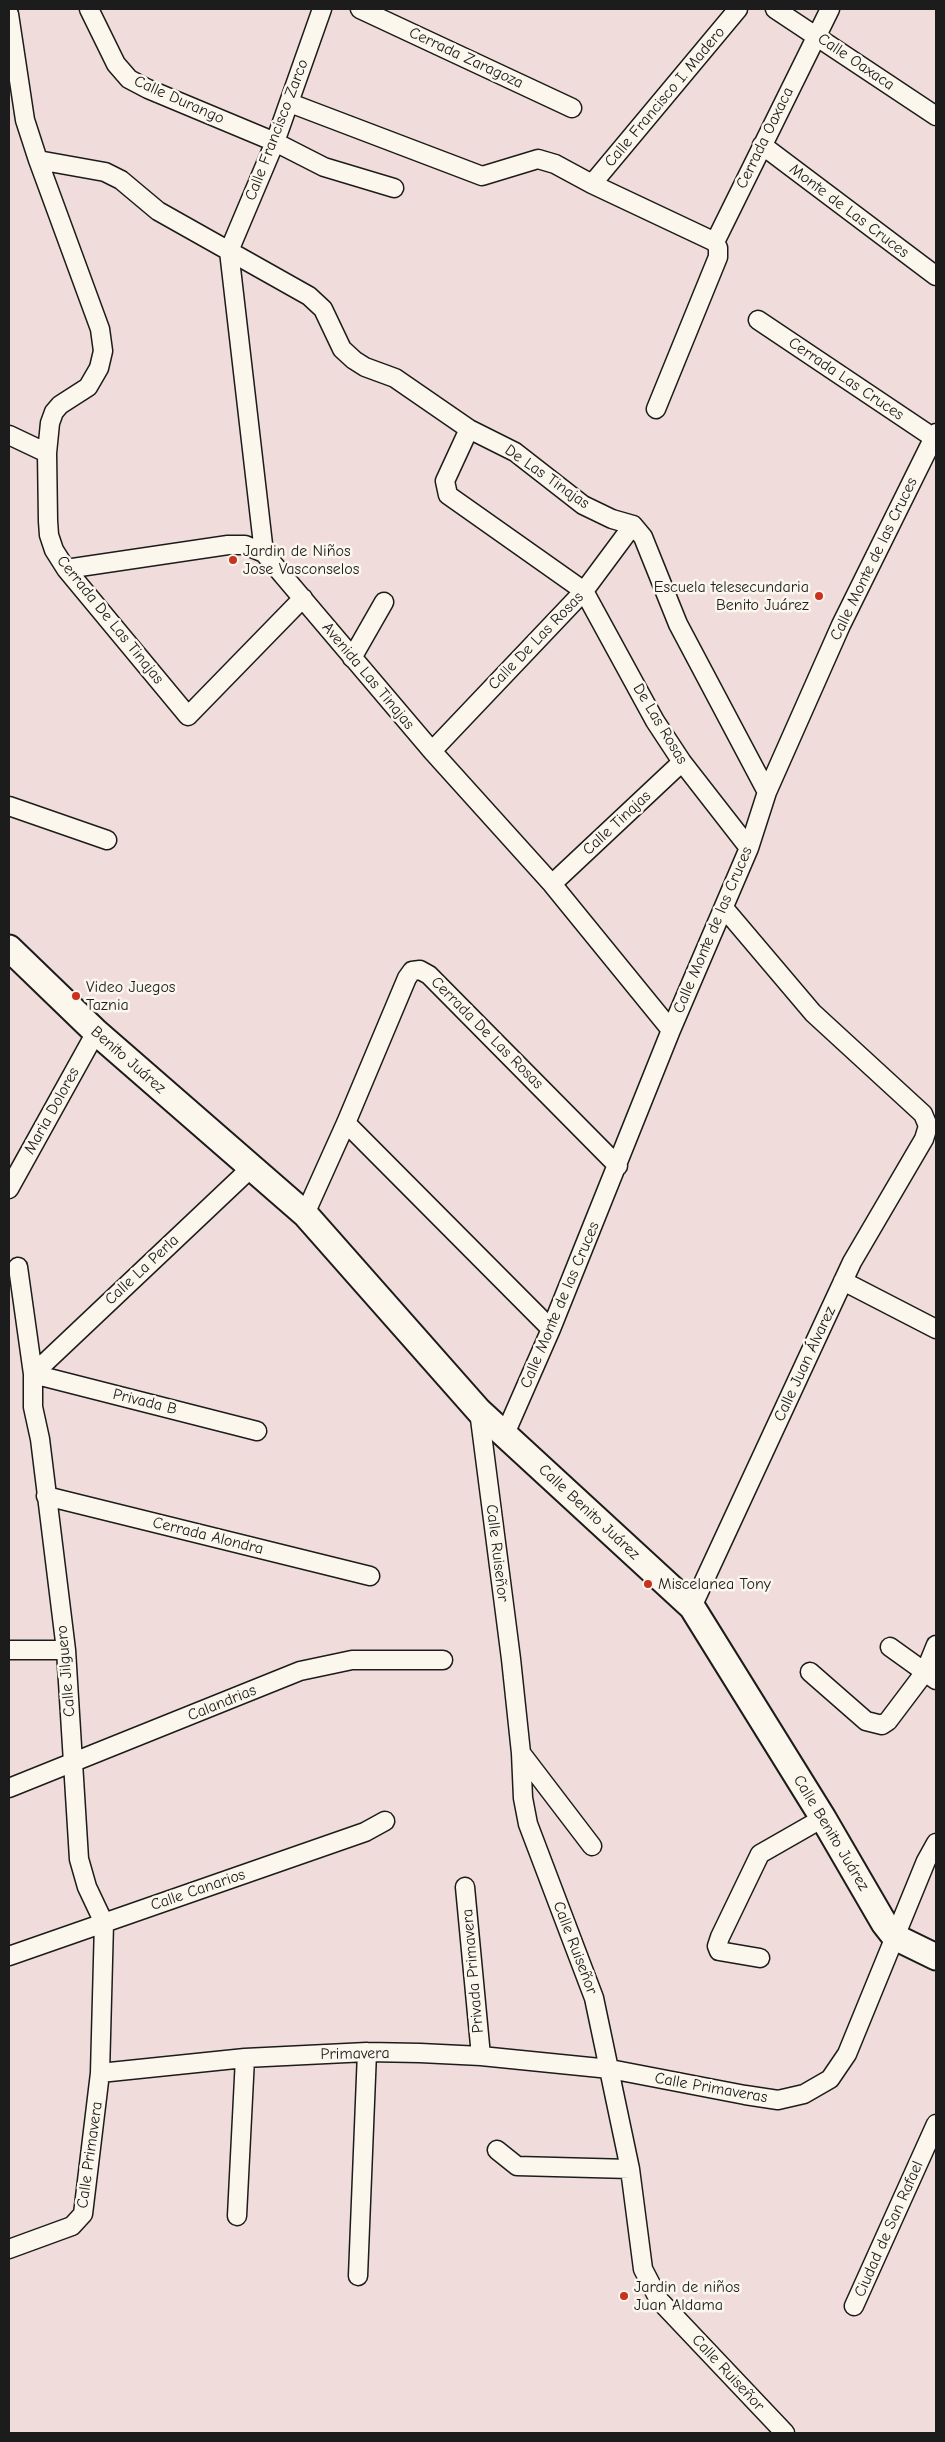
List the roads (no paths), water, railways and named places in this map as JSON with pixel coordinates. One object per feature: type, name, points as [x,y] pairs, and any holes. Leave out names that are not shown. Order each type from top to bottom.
[{"type":"street","name":"Calle Durango","points":[[89,9],[116,64],[129,78],[148,89],[275,142],[324,167],[394,188]]},
{"type":"street","name":"Calle Francisco Zarco","points":[[229,251],[290,103],[322,9]]},
{"type":"street","name":"Cerrada Zaragoza","points":[[360,9],[572,108]]},
{"type":"street","name":"Calle Francisco I. Madero","points":[[592,184],[738,9]]},
{"type":"street","name":"Calle Oaxaca","points":[[775,9],[816,34],[936,116]]},
{"type":"street","name":"Cerrada Oaxaca","points":[[714,242],[830,9]]},
{"type":"street","name":"Cerrada De Las Tinajas","points":[[9,14],[26,120],[38,160],[100,329],[104,351],[99,368],[88,387],[65,400],[54,412],[48,436],[47,453],[49,535],[54,550],[66,569],[188,716],[302,598]]},
{"type":"street","points":[[290,103],[482,176],[538,159],[555,164],[592,184],[714,242],[718,248],[718,257],[656,409]]},
{"type":"street","name":"Monte de Las Cruces","points":[[762,145],[936,276]]},
{"type":"street","name":"De Las Tinajas","points":[[38,160],[105,172],[121,180],[158,212],[309,296],[323,310],[342,349],[354,360],[365,367],[395,378],[469,429],[515,452],[583,505],[612,519],[633,525]]},
{"type":"street","points":[[66,569],[228,545],[245,545],[264,553],[229,251]]},
{"type":"street","name":"Cerrada Las Cruces","points":[[758,320],[935,436]]},
{"type":"street","points":[[469,429],[448,476],[445,488],[448,495],[584,591]]},
{"type":"street","points":[[9,435],[47,453]]},
{"type":"street","name":"Calle Monte de las Cruces","points":[[505,1434],[551,1329],[671,1030],[749,848],[767,792],[841,625],[935,436]]},
{"type":"street","points":[[633,525],[643,537],[678,624],[767,792]]},
{"type":"street","name":"Calle De Las Rosas","points":[[432,751],[584,591],[633,525]]},
{"type":"street","name":"Avenida Las Tinajas","points":[[264,553],[432,751],[552,884],[671,1030]]},
{"type":"street","name":"De Las Rosas","points":[[584,591],[655,721],[682,762],[749,848]]},
{"type":"street","points":[[352,658],[384,602]]},
{"type":"street","name":"Calle Tinajas","points":[[552,884],[682,762]]},
{"type":"street","points":[[9,806],[107,840]]},
{"type":"street","name":"Calle Juan Álvarez","points":[[692,1607],[843,1281],[924,1138],[928,1126],[922,1114],[812,1013],[724,908]]},
{"type":"street","name":"Benito Juárez","points":[[9,948],[96,1032],[252,1167]]},
{"type":"street","name":"Cerrada De Las Rosas","points":[[305,1214],[407,978],[412,971],[420,970],[430,975],[618,1166]]},
{"type":"street","name":"Maria Dolores","points":[[9,1189],[96,1032]]},
{"type":"street","points":[[346,1122],[551,1329]]},
{"type":"street","name":"Calle Benito Juárez","points":[[252,1167],[305,1214],[479,1411],[692,1607],[823,1818],[884,1923],[895,1937],[936,1957]]},
{"type":"street","name":"Calle La Perla","points":[[33,1374],[252,1167]]},
{"type":"street","name":"Calle Jilguero","points":[[18,1267],[33,1374],[33,1406],[40,1439],[66,1650],[79,1859],[87,1887],[104,1923],[100,2073]]},
{"type":"street","points":[[843,1281],[936,1329]]},
{"type":"street","name":"Privada B","points":[[33,1374],[257,1431]]},
{"type":"street","name":"Calle Ruiseñor","points":[[479,1411],[521,1753],[523,1798],[528,1824],[594,1998],[630,2169],[643,2269],[659,2300],[785,2433]]},
{"type":"street","name":"Cerrada Alondra","points":[[46,1496],[370,1576]]},
{"type":"street","points":[[810,1672],[866,1721],[882,1726],[931,1676],[936,1645]]},
{"type":"street","points":[[890,1647],[931,1676]]},
{"type":"street","points":[[9,1650],[66,1650]]},
{"type":"street","name":"Calandrias","points":[[9,1788],[73,1764],[300,1671],[352,1660],[443,1660]]},
{"type":"street","points":[[521,1753],[592,1846]]},
{"type":"street","points":[[760,1958],[719,1950],[717,1946],[720,1936],[760,1854],[823,1818]]},
{"type":"street","name":"Calle Canarios","points":[[9,1956],[364,1832],[386,1822]]},
{"type":"street","points":[[895,1937],[926,1861],[936,1843]]},
{"type":"street","name":"Privada Primavera","points":[[465,1887],[481,2056]]},
{"type":"street","name":"Calle Primaveras","points":[[610,2069],[778,2100],[804,2094],[830,2079],[848,2054],[895,1937]]},
{"type":"street","points":[[358,2276],[367,2052]]},
{"type":"street","name":"Primavera","points":[[100,2073],[245,2058],[367,2052],[481,2056],[610,2069]]},
{"type":"street","points":[[237,2216],[245,2058]]},
{"type":"street","name":"Calle Primavera","points":[[9,2249],[72,2226],[83,2214],[100,2073]]},
{"type":"street","name":"Ciudad de San Rafael","points":[[854,2306],[936,2124]]},
{"type":"street","points":[[497,2150],[517,2166],[630,2169]]},
{"type":"place","name":"Jardin de Niños Jose Vasconselos","points":[[233,560]]},
{"type":"place","name":"Escuela telesecundaria Benito Juárez","points":[[819,596]]},
{"type":"place","name":"Video Juegos Taznia","points":[[76,996]]},
{"type":"place","name":"Miscelanea Tony","points":[[648,1584]]},
{"type":"place","name":"Jardin de niños Juan Aldama","points":[[624,2296]]}]
